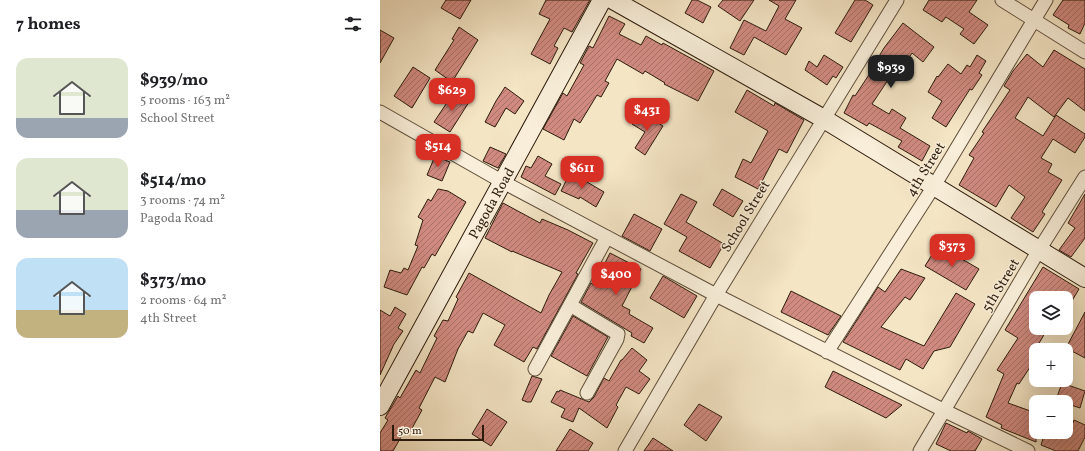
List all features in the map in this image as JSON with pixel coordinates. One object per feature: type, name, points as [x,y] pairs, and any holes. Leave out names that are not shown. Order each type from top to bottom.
[{"type":"main road","name":"Pagoda Road","points":[[380,406],[602,0]]},
{"type":"main road","points":[[613,0],[824,119],[1085,278]]},
{"type":"street","name":"School Street","points":[[625,451],[716,295],[897,0]]},
{"type":"street","points":[[1002,0],[1085,52]]},
{"type":"street","name":"4th Street","points":[[827,352],[934,186],[1046,0]]},
{"type":"street","points":[[380,112],[503,182],[716,295],[827,352],[1028,451]]},
{"type":"street","name":"5th Street","points":[[920,451],[1039,250],[1085,177]]},
{"type":"street","points":[[536,369],[607,237]]},
{"type":"street","points":[[570,306],[618,334],[617,339],[587,393]]},
{"type":"building","points":[[446,0],[471,0],[460,19],[441,8]]},
{"type":"building","points":[[546,0],[590,0],[572,32],[564,28],[554,46],[558,48],[550,64],[531,54],[550,19],[539,14]]},
{"type":"building","points":[[692,0],[697,0],[711,7],[703,23],[685,13]]},
{"type":"building","points":[[723,0],[754,0],[740,21],[718,6]]},
{"type":"building","points":[[769,0],[796,0],[785,19],[802,28],[786,55],[754,37],[744,55],[730,48],[744,20],[766,31],[779,6]]},
{"type":"building","points":[[855,0],[865,0],[873,5],[851,42],[835,33]]},
{"type":"building","points":[[929,0],[977,0],[969,12],[988,25],[974,44],[960,34],[964,29],[946,17],[942,22],[923,10]]},
{"type":"building","points":[[1063,0],[1085,0],[1085,23],[1080,34],[1068,28],[1069,25],[1053,15]]},
{"type":"building","points":[[609,16],[625,24],[619,34],[641,45],[646,36],[662,45],[663,43],[714,71],[698,101],[664,84],[665,83],[645,71],[643,74],[617,59],[605,81],[609,83],[601,97],[597,95],[580,123],[574,119],[564,140],[543,129],[563,93],[567,96],[584,65],[580,63],[589,46],[593,48]]},
{"type":"building","points":[[903,23],[934,47],[923,62],[912,53],[897,77],[892,74],[872,104],[889,114],[892,109],[906,118],[900,128],[930,146],[922,161],[898,147],[902,141],[869,123],[867,126],[844,113],[853,95],[855,96],[876,64],[875,63],[884,48]]},
{"type":"building","points":[[459,27],[478,40],[452,82],[435,70],[454,40],[452,39]]},
{"type":"building","points":[[380,30],[394,38],[380,63]]},
{"type":"building","points":[[1054,50],[1085,69],[1085,111],[1068,98],[1054,117],[1028,97],[1015,118],[1043,136],[1056,115],[1085,134],[1085,137],[1075,153],[1053,139],[1041,158],[1052,164],[1048,172],[1062,180],[1042,212],[1045,214],[1033,232],[1011,218],[1025,197],[1009,185],[996,207],[959,185],[974,158],[969,155],[984,133],[982,132],[1010,90],[1004,86],[1013,71],[1027,54],[1043,67]]},
{"type":"building","points":[[824,55],[843,67],[836,78],[833,76],[827,85],[805,70],[809,61],[817,67]]},
{"type":"building","points":[[977,55],[986,61],[979,73],[982,75],[972,90],[970,89],[946,127],[932,118],[942,101],[928,92],[937,76],[938,77],[948,64],[961,74],[967,65],[970,67]]},
{"type":"building","points":[[413,67],[430,78],[412,108],[394,96]]},
{"type":"building","points":[[505,87],[524,101],[515,114],[506,108],[495,127],[485,122]]},
{"type":"building","points":[[747,90],[774,106],[775,103],[804,120],[787,153],[779,149],[758,189],[735,177],[743,159],[751,163],[768,131],[735,112]]},
{"type":"building","points":[[454,92],[469,102],[450,132],[434,122]]},
{"type":"building","points":[[640,111],[663,126],[645,155],[635,148],[645,132],[632,124]]},
{"type":"building","points":[[490,147],[506,154],[498,168],[483,161]]},
{"type":"building","points":[[435,156],[450,162],[442,181],[427,175]]},
{"type":"building","points":[[538,156],[552,164],[545,176],[561,184],[555,195],[521,177],[526,166],[531,168]]},
{"type":"building","points":[[570,173],[588,181],[587,182],[604,192],[596,207],[580,197],[579,199],[561,191]]},
{"type":"building","points":[[438,189],[448,191],[466,202],[435,256],[432,254],[424,268],[422,267],[407,295],[384,287],[390,270],[401,273],[404,268],[408,270],[418,246],[415,245],[423,220],[418,217],[428,199],[431,201]]},
{"type":"building","points":[[722,189],[743,201],[733,217],[713,205]]},
{"type":"building","points":[[681,194],[697,202],[686,222],[724,244],[710,268],[679,251],[687,237],[664,224]]},
{"type":"building","points":[[1085,194],[1085,238],[1071,257],[1059,250],[1075,228],[1068,223]]},
{"type":"building","points":[[503,203],[540,223],[542,219],[593,243],[576,273],[578,274],[537,349],[533,347],[524,362],[494,345],[505,325],[483,313],[473,333],[468,331],[458,349],[445,382],[435,377],[419,408],[422,410],[410,432],[405,430],[393,451],[380,451],[380,433],[388,420],[385,418],[398,396],[400,398],[416,370],[420,373],[437,338],[434,336],[443,320],[448,321],[458,299],[456,297],[469,273],[541,313],[562,272],[512,252],[485,238]]},
{"type":"building","points":[[634,214],[662,229],[650,251],[622,236]]},
{"type":"building","points":[[938,245],[979,269],[966,290],[925,266]]},
{"type":"building","points":[[610,253],[641,269],[622,306],[630,310],[629,314],[653,328],[644,343],[631,336],[632,333],[581,302],[591,283],[594,285]]},
{"type":"building","points":[[1043,267],[1079,289],[1073,299],[1073,291],[1029,291],[1029,335],[1044,335],[1039,343],[1029,343],[1029,369],[1019,384],[1017,383],[1008,403],[1029,410],[1029,439],[1036,439],[1036,442],[1001,428],[1002,425],[986,417],[1004,374],[997,370],[1018,338],[1005,330]]},
{"type":"building","points":[[901,269],[925,278],[910,300],[905,297],[881,327],[924,346],[956,293],[975,304],[950,347],[934,351],[923,369],[906,359],[900,370],[843,342],[878,287],[885,292]]},
{"type":"building","points":[[663,276],[697,296],[684,318],[650,298]]},
{"type":"building","points":[[791,291],[841,316],[828,335],[781,312]]},
{"type":"building","points":[[395,307],[406,314],[398,328],[403,331],[394,344],[380,375],[380,310],[390,316]]},
{"type":"building","points":[[1085,312],[1085,358],[1073,352],[1073,343],[1069,343]]},
{"type":"building","points":[[573,316],[608,337],[587,376],[551,356]]},
{"type":"building","points":[[632,348],[647,360],[639,371],[650,379],[639,394],[626,387],[616,405],[618,407],[607,428],[579,408],[573,422],[561,417],[565,409],[551,402],[557,391],[559,392],[560,390],[589,402],[594,397],[604,378],[609,381],[621,360]]},
{"type":"building","points":[[833,371],[902,405],[886,418],[825,387]]},
{"type":"building","points":[[532,376],[542,379],[531,402],[527,402],[522,400]]},
{"type":"building","points":[[1061,387],[1073,387],[1085,391],[1080,408],[1073,406],[1073,395],[1058,395]]},
{"type":"building","points":[[699,404],[722,417],[706,441],[684,425]]},
{"type":"building","points":[[487,409],[507,422],[491,446],[472,434]]},
{"type":"building","points":[[1074,420],[1085,425],[1085,437],[1078,451],[1056,451],[1041,445],[1043,439],[1073,439]]},
{"type":"building","points":[[946,423],[967,433],[968,431],[982,439],[975,451],[951,451],[936,444]]},
{"type":"building","points":[[570,429],[593,443],[588,451],[556,451]]},
{"type":"building","points":[[653,438],[673,451],[644,451]]}]
